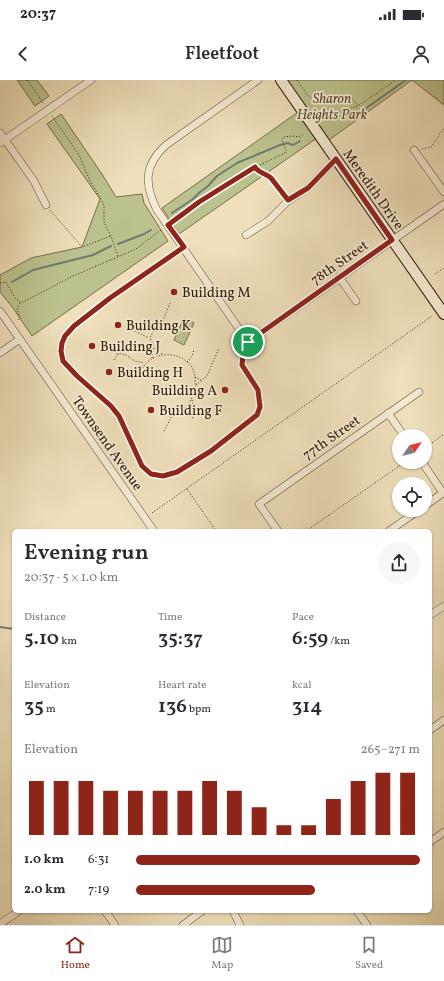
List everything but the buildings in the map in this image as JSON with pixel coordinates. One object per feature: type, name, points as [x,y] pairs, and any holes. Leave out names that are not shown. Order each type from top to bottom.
[{"type":"main road","name":"Meredith Drive","points":[[281,80],[444,314]]},
{"type":"street","points":[[2,142],[91,80]]},
{"type":"street","points":[[248,342],[168,225],[150,197],[148,188],[150,168],[153,159],[159,151],[258,80]]},
{"type":"street","points":[[0,133],[2,142],[34,181],[46,205]]},
{"type":"street","points":[[414,150],[444,192]]},
{"type":"street","points":[[246,235],[268,221],[288,200],[308,188],[336,159]]},
{"type":"street","name":"78th Street","points":[[248,342],[444,204]]},
{"type":"street","points":[[339,277],[356,301]]},
{"type":"street","name":"Townsend Avenue","points":[[0,311],[153,529]]},
{"type":"street","points":[[0,353],[20,339]]},
{"type":"street","name":"77th Street","points":[[277,529],[259,504],[419,392]]},
{"type":"street","points":[[388,413],[399,429]]},
{"type":"street","points":[[427,469],[444,493],[432,501]]},
{"type":"street","points":[[392,529],[409,517]]},
{"type":"street","points":[[432,615],[444,606]]},
{"type":"street","points":[[432,729],[444,720]]},
{"type":"street","points":[[432,841],[444,832]]},
{"type":"street","points":[[0,924],[16,913]]},
{"type":"street","points":[[106,913],[115,925]]},
{"type":"street","points":[[182,925],[199,913]]},
{"type":"street","points":[[234,913],[240,925]]},
{"type":"street","points":[[358,913],[367,925]]},
{"type":"lane","points":[[184,247],[89,313],[74,326],[65,336],[62,343],[61,351],[63,361],[111,406],[119,416],[142,466],[151,474],[163,476],[177,472],[211,451],[257,415],[260,407],[258,390],[242,365],[243,356],[248,342]]},
{"type":"path","points":[[27,80],[83,161],[90,182],[104,206],[104,222],[111,236],[118,257]]},
{"type":"path","points":[[297,80],[312,100],[319,103],[352,99],[358,106]]},
{"type":"path","points":[[326,119],[333,114],[358,106],[396,80]]},
{"type":"path","points":[[414,150],[431,147],[444,128]]},
{"type":"path","points":[[18,320],[20,318],[17,308],[20,302],[71,277],[141,246],[199,202],[255,167],[285,153],[284,137],[300,137],[304,134]]},
{"type":"path","points":[[255,167],[259,172],[271,178],[288,200]]},
{"type":"path","points":[[46,205],[82,247],[111,236]]},
{"type":"path","points":[[435,274],[444,268]]},
{"type":"path","points":[[0,283],[6,282],[15,298],[20,302]]},
{"type":"path","points":[[150,338],[154,330],[162,323],[170,303]]},
{"type":"path","points":[[152,513],[432,316]]},
{"type":"path","points":[[130,329],[150,338],[154,346],[164,355]]},
{"type":"path","points":[[152,358],[154,346]]},
{"type":"path","points":[[196,385],[209,373],[219,348]]},
{"type":"path","points":[[105,350],[126,355],[139,363],[145,363]]},
{"type":"path","points":[[187,363],[194,350]]},
{"type":"path","points":[[114,360],[118,354]]},
{"type":"path","points":[[141,371],[145,363],[152,358],[164,355],[172,355],[187,363],[194,370],[196,390],[184,409],[172,416],[164,431]]},
{"type":"path","points":[[195,377],[201,380]]},
{"type":"path","points":[[191,399],[195,410],[192,420]]},
{"type":"path","points":[[165,414],[172,416]]},
{"type":"path","points":[[432,443],[444,434]]},
{"type":"path","points":[[309,529],[394,469]]},
{"type":"path","points":[[186,489],[215,529]]},
{"type":"green space","points":[[17,80],[37,80],[49,96],[35,106]]},
{"type":"green space","name":"Sharon Heights Park","points":[[281,80],[412,80],[325,143],[320,136],[179,234],[162,208],[301,110]]},
{"type":"green space","points":[[412,80],[444,80],[444,105]]},
{"type":"green space","points":[[61,114],[116,197],[142,194],[144,203],[168,241],[32,336],[0,292],[0,275],[31,258],[82,247],[100,199],[47,124]]},
{"type":"green space","points":[[184,318],[194,323],[184,345],[174,340]]},
{"type":"waterway","points":[[355,116],[406,80]]},
{"type":"waterway","points":[[172,213],[193,199],[217,176],[237,163],[280,145],[287,143],[293,145],[300,141]]},
{"type":"waterway","points":[[118,244],[151,230]]},
{"type":"waterway","points":[[12,282],[33,270],[93,255],[111,246]]},
{"type":"waterway","points":[[0,627],[12,629]]},
{"type":"place","name":"Building M","points":[[174,292]]},
{"type":"place","name":"Building K","points":[[118,325]]},
{"type":"place","name":"Building J","points":[[92,346]]},
{"type":"place","name":"Building H","points":[[109,372]]},
{"type":"place","name":"Building A","points":[[225,390]]},
{"type":"place","name":"Building F","points":[[151,410]]},
{"type":"route","points":[[336,159],[392,240],[248,342],[243,356],[242,365],[252,378],[258,390],[260,407],[257,415],[193,463],[177,472],[163,476],[151,474],[142,466],[135,455],[119,416],[111,406],[68,368],[63,361],[61,351],[65,336],[89,313],[184,247],[168,225],[199,202],[243,173],[255,167],[259,172],[271,178],[288,200],[308,188],[336,159]]}]
